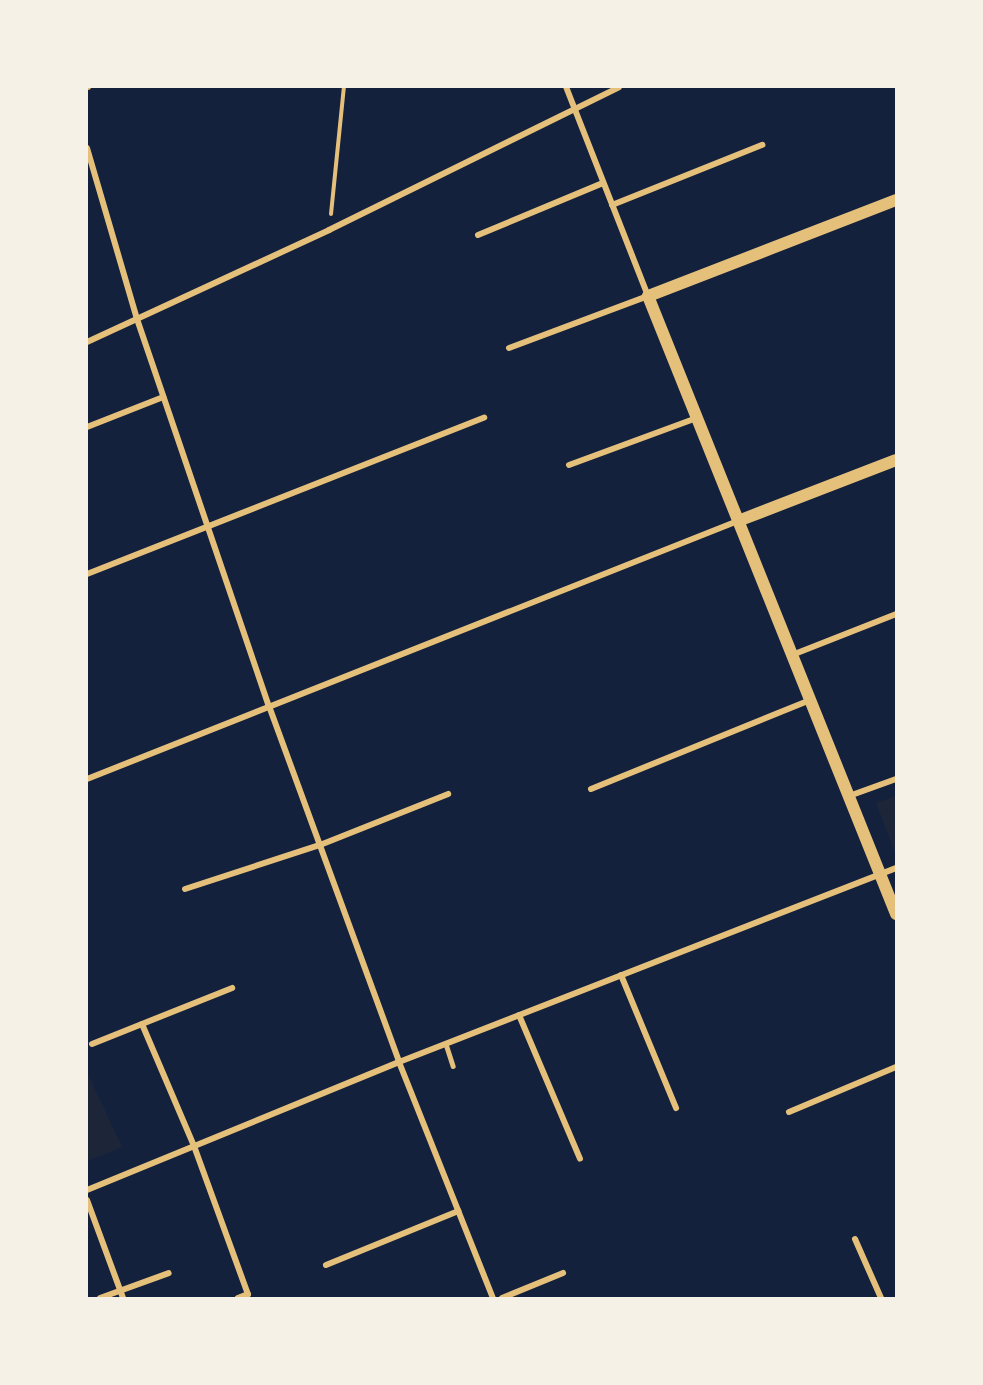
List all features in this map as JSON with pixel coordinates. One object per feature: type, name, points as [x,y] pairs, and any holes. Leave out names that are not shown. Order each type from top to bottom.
[{"type":"main road","points":[[896,200],[648,296],[896,914]]},
{"type":"main road","points":[[738,521],[896,460]]},
{"type":"street","points":[[509,348],[648,296],[566,87]]},
{"type":"street","points":[[87,342],[329,230],[619,87]]},
{"type":"street","points":[[612,205],[762,145]]},
{"type":"street","points":[[87,148],[137,320],[269,706],[399,1062],[493,1298]]},
{"type":"street","points":[[478,235],[603,183]]},
{"type":"street","points":[[87,427],[163,397]]},
{"type":"street","points":[[87,574],[484,418]]},
{"type":"street","points":[[569,465],[697,418]]},
{"type":"street","points":[[87,779],[738,521]]},
{"type":"street","points":[[792,655],[896,614]]},
{"type":"street","points":[[591,789],[810,700]]},
{"type":"street","points":[[849,796],[896,779]]},
{"type":"street","points":[[185,889],[320,845],[448,794]]},
{"type":"street","points":[[87,1190],[399,1062],[896,868]]},
{"type":"street","points":[[621,975],[676,1108]]},
{"type":"street","points":[[92,1044],[232,988]]},
{"type":"street","points":[[519,1015],[580,1159]]},
{"type":"street","points":[[142,1024],[194,1146],[248,1294],[237,1298]]},
{"type":"street","points":[[789,1112],[896,1067]]},
{"type":"street","points":[[87,1200],[123,1298]]},
{"type":"street","points":[[326,1265],[458,1211]]},
{"type":"street","points":[[855,1239],[881,1298]]},
{"type":"street","points":[[100,1298],[169,1273]]},
{"type":"street","points":[[502,1298],[563,1273]]},
{"type":"lane","points":[[446,1044],[453,1066]]},
{"type":"path","points":[[329,230],[344,87]]},
{"type":"shaded area","points":[[896,796],[896,855],[876,803]]},
{"type":"shaded area","points":[[87,1072],[122,1147],[87,1161]]}]
